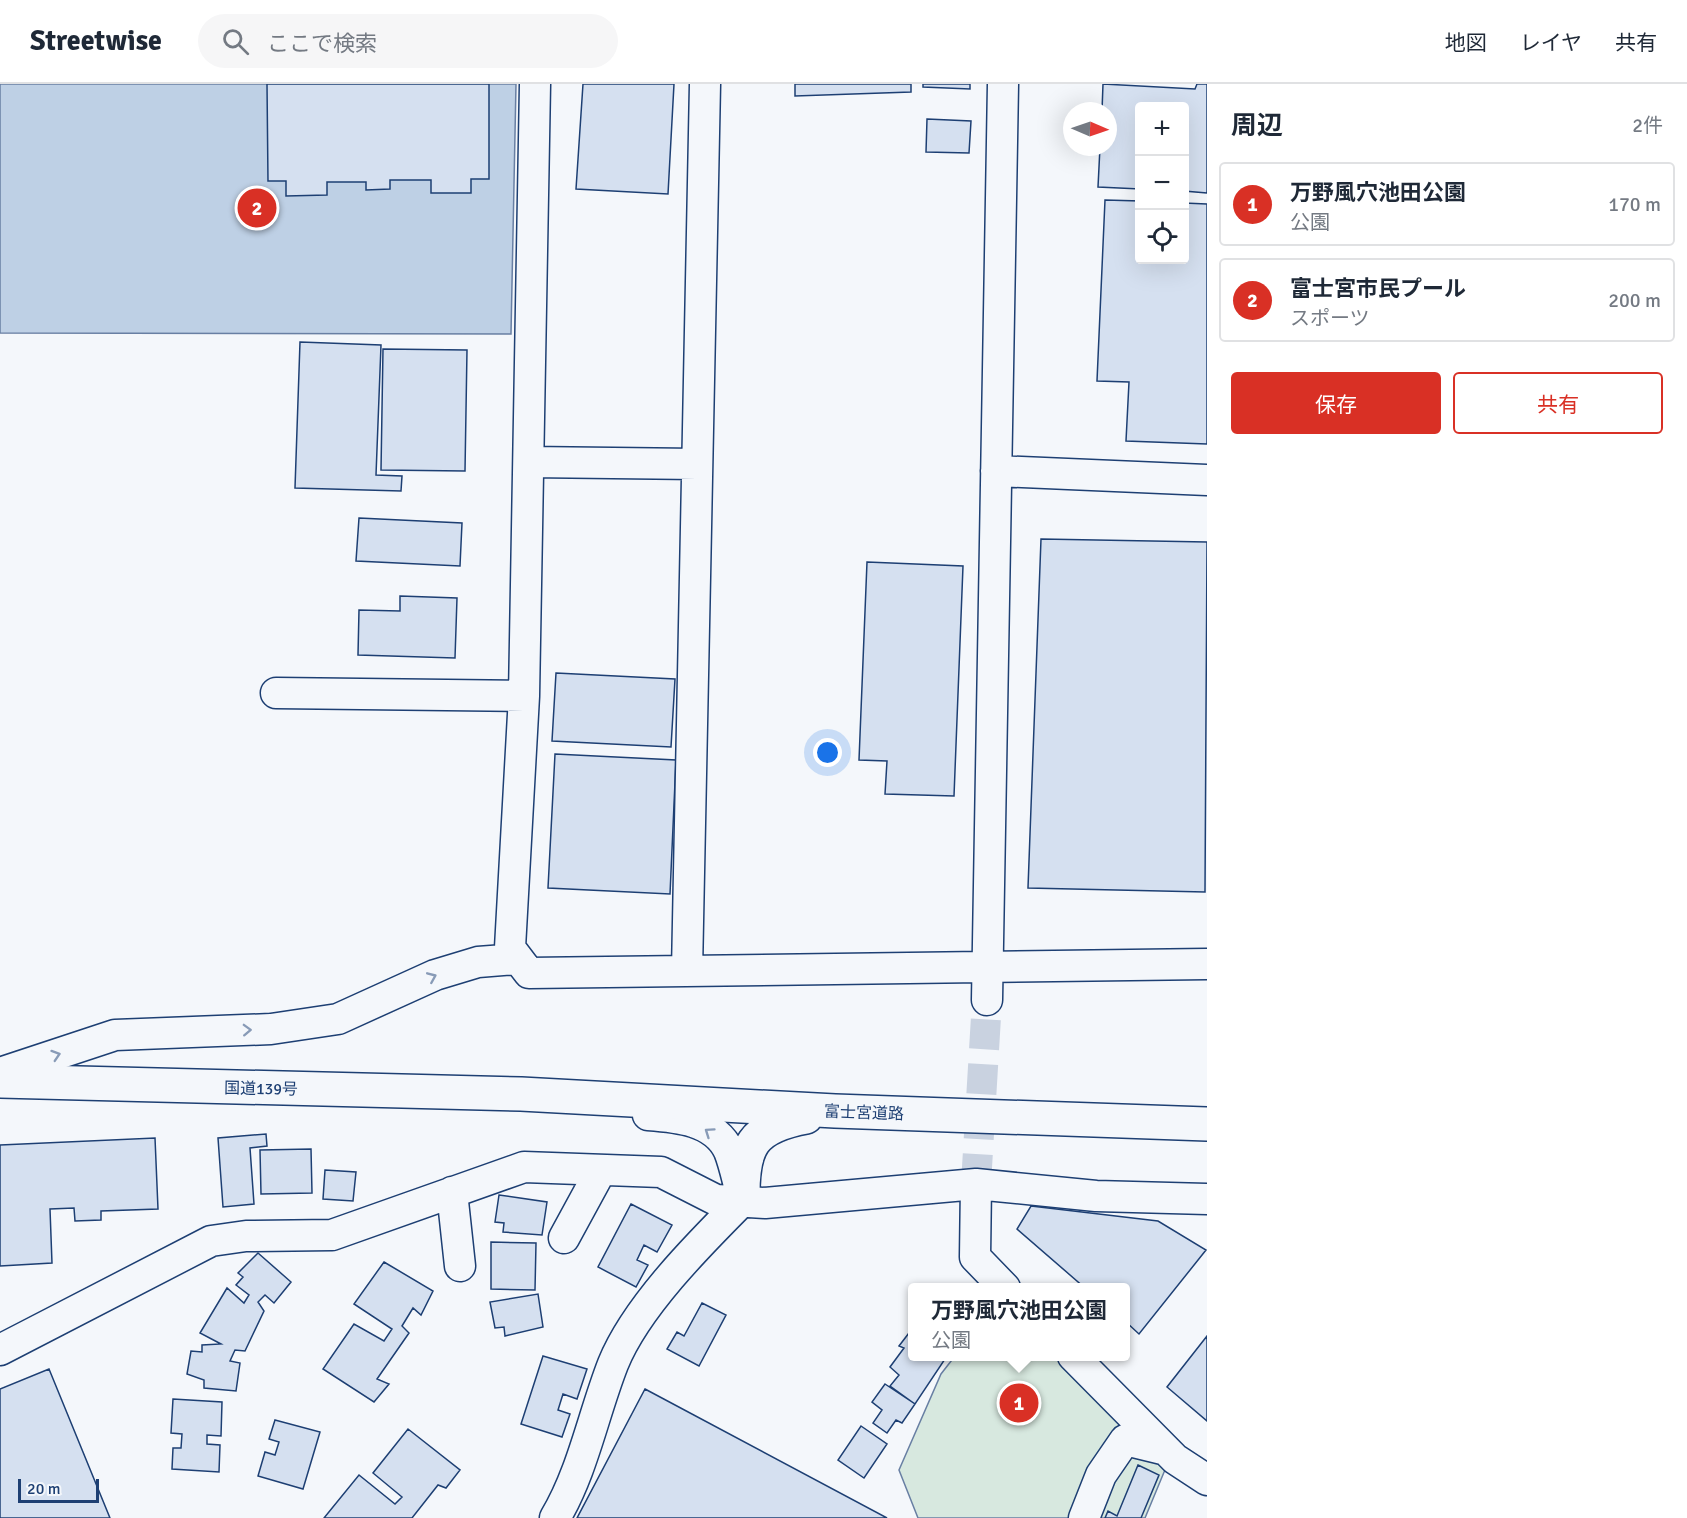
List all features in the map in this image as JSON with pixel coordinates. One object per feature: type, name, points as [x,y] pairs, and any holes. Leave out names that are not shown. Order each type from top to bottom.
[{"type":"highway","name":"国道139号","points":[[0,1081],[521,1094]]},
{"type":"highway","name":"富士宮道路","points":[[521,1094],[835,1112],[1207,1124]]},
{"type":"highway","points":[[743,1200],[742,1171],[755,1140],[767,1127],[784,1121],[835,1112]]},
{"type":"street","points":[[535,84],[524,696],[510,948],[517,959],[529,973],[1207,964]]},
{"type":"street","points":[[687,971],[705,84]]},
{"type":"street","points":[[987,1000],[1003,84]]},
{"type":"street","points":[[529,462],[698,464]]},
{"type":"street","points":[[996,471],[1207,480]]},
{"type":"street","points":[[276,693],[524,696]]},
{"type":"street","points":[[0,1073],[115,1035],[271,1029],[338,1019],[435,975],[478,962],[517,959]]},
{"type":"street","points":[[521,1094],[561,1106],[686,1118],[711,1131],[728,1149],[743,1200]]},
{"type":"street","points":[[0,1350],[211,1241],[246,1236],[332,1235],[524,1167],[661,1172],[716,1200],[765,1203],[976,1184],[1095,1196],[1207,1199]]},
{"type":"street","points":[[564,1238],[601,1170]]},
{"type":"street","points":[[976,1184],[975,1257],[1001,1283]]},
{"type":"street","points":[[452,1192],[460,1266]]},
{"type":"street","points":[[555,1518],[567,1497],[614,1363],[636,1321],[710,1233],[743,1200]]},
{"type":"street","points":[[1078,1361],[1166,1450],[1207,1480]]},
{"type":"street","points":[[1138,1422],[1207,1458]]},
{"type":"street","points":[[1084,1518],[1101,1475],[1125,1440],[1166,1450]]},
{"type":"shaded area","points":[[951,1361],[1068,1361],[1167,1465],[1145,1518],[918,1518],[899,1470],[941,1374]]},
{"type":"water","points":[[0,84],[516,84],[511,334],[0,333]]},
{"type":"building","points":[[267,84],[489,84],[489,179],[471,179],[471,193],[431,193],[431,180],[390,180],[390,189],[366,190],[366,182],[327,182],[327,195],[286,196],[286,181],[268,181]]},
{"type":"building","points":[[583,84],[674,84],[668,194],[576,189]]},
{"type":"building","points":[[795,84],[911,84],[911,92],[795,96]]},
{"type":"building","points":[[923,84],[970,84],[970,89],[923,87]]},
{"type":"building","points":[[1103,84],[1195,89],[1197,84],[1207,84],[1207,193],[1189,191],[1189,102],[1135,102],[1135,189],[1098,187],[1100,156],[1117,156],[1117,102],[1102,102]]},
{"type":"building","points":[[927,119],[971,121],[969,153],[926,152]]},
{"type":"building","points":[[1105,200],[1135,201],[1135,264],[1189,264],[1189,203],[1207,204],[1207,444],[1126,441],[1129,382],[1097,381]]},
{"type":"building","points":[[300,342],[381,345],[376,475],[402,476],[401,491],[295,488]]},
{"type":"building","points":[[383,349],[467,350],[465,471],[381,470]]},
{"type":"building","points":[[359,518],[462,523],[460,566],[356,561]]},
{"type":"building","points":[[1041,539],[1207,542],[1205,892],[1028,888]]},
{"type":"building","points":[[867,562],[963,566],[954,796],[885,794],[887,761],[859,760]]},
{"type":"building","points":[[400,596],[457,598],[455,658],[358,655],[359,610],[400,611]]},
{"type":"building","points":[[556,673],[675,679],[671,747],[552,741]]},
{"type":"building","points":[[555,754],[676,760],[670,894],[548,888]]},
{"type":"building","points":[[266,1134],[267,1146],[250,1148],[254,1204],[223,1207],[218,1138]]},
{"type":"building","points":[[155,1138],[158,1209],[101,1211],[101,1220],[75,1221],[74,1208],[50,1209],[52,1263],[0,1266],[0,1145]]},
{"type":"building","points":[[311,1149],[312,1193],[261,1194],[260,1150]]},
{"type":"building","points":[[325,1170],[356,1172],[353,1201],[323,1199]]},
{"type":"building","points":[[499,1195],[547,1202],[542,1235],[503,1232],[504,1223],[495,1222]]},
{"type":"building","points":[[631,1204],[672,1225],[657,1252],[644,1245],[637,1260],[648,1265],[636,1287],[598,1267]]},
{"type":"building","points":[[1031,1206],[1158,1221],[1206,1250],[1139,1334],[1130,1326],[1130,1283],[1079,1283],[1017,1229]]},
{"type":"building","points":[[491,1242],[536,1243],[535,1290],[491,1289]]},
{"type":"building","points":[[258,1253],[291,1282],[274,1303],[265,1295],[258,1302],[264,1311],[245,1351],[235,1350],[230,1361],[240,1363],[236,1391],[204,1388],[204,1380],[187,1374],[191,1351],[202,1352],[202,1345],[221,1344],[200,1333],[227,1288],[244,1303],[249,1295],[236,1285],[243,1277],[238,1273]]},
{"type":"building","points":[[384,1262],[433,1291],[421,1315],[413,1308],[402,1326],[409,1333],[377,1379],[389,1384],[374,1402],[323,1369],[354,1324],[384,1341],[392,1329],[354,1304]]},
{"type":"building","points":[[538,1294],[543,1327],[505,1336],[504,1327],[495,1328],[490,1302]]},
{"type":"building","points":[[702,1303],[726,1315],[699,1366],[667,1349],[677,1332],[684,1336]]},
{"type":"building","points":[[908,1334],[908,1361],[944,1361],[915,1404],[890,1386],[899,1375],[890,1367],[904,1348],[899,1346]]},
{"type":"building","points":[[1207,1336],[1207,1421],[1167,1387]]},
{"type":"building","points":[[543,1356],[587,1369],[577,1399],[563,1394],[558,1410],[570,1414],[562,1437],[521,1424]]},
{"type":"building","points":[[49,1369],[110,1518],[0,1518],[0,1389]]},
{"type":"building","points":[[885,1384],[915,1404],[902,1423],[896,1420],[887,1433],[873,1423],[882,1410],[872,1402]]},
{"type":"building","points":[[645,1389],[887,1518],[577,1518]]},
{"type":"building","points":[[173,1399],[222,1402],[221,1436],[207,1435],[207,1444],[220,1445],[219,1472],[172,1469],[173,1448],[181,1448],[182,1434],[171,1433]]},
{"type":"building","points":[[275,1420],[320,1432],[303,1489],[258,1476],[265,1452],[275,1455],[279,1442],[269,1439]]},
{"type":"building","points":[[861,1426],[887,1444],[864,1478],[838,1460]]},
{"type":"building","points":[[408,1429],[460,1470],[446,1488],[438,1485],[412,1518],[324,1518],[359,1475],[395,1504],[402,1497],[373,1473]]},
{"type":"building","points":[[1138,1465],[1159,1475],[1141,1518],[1105,1518],[1108,1511],[1117,1516]]},
{"type":"tunnel","points":[[976,1184],[987,1000]]},
{"type":"place","name":"富士宮市民プール","points":[[257,208]]},
{"type":"place","name":"万野風穴池田公園","points":[[1019,1403]]}]
